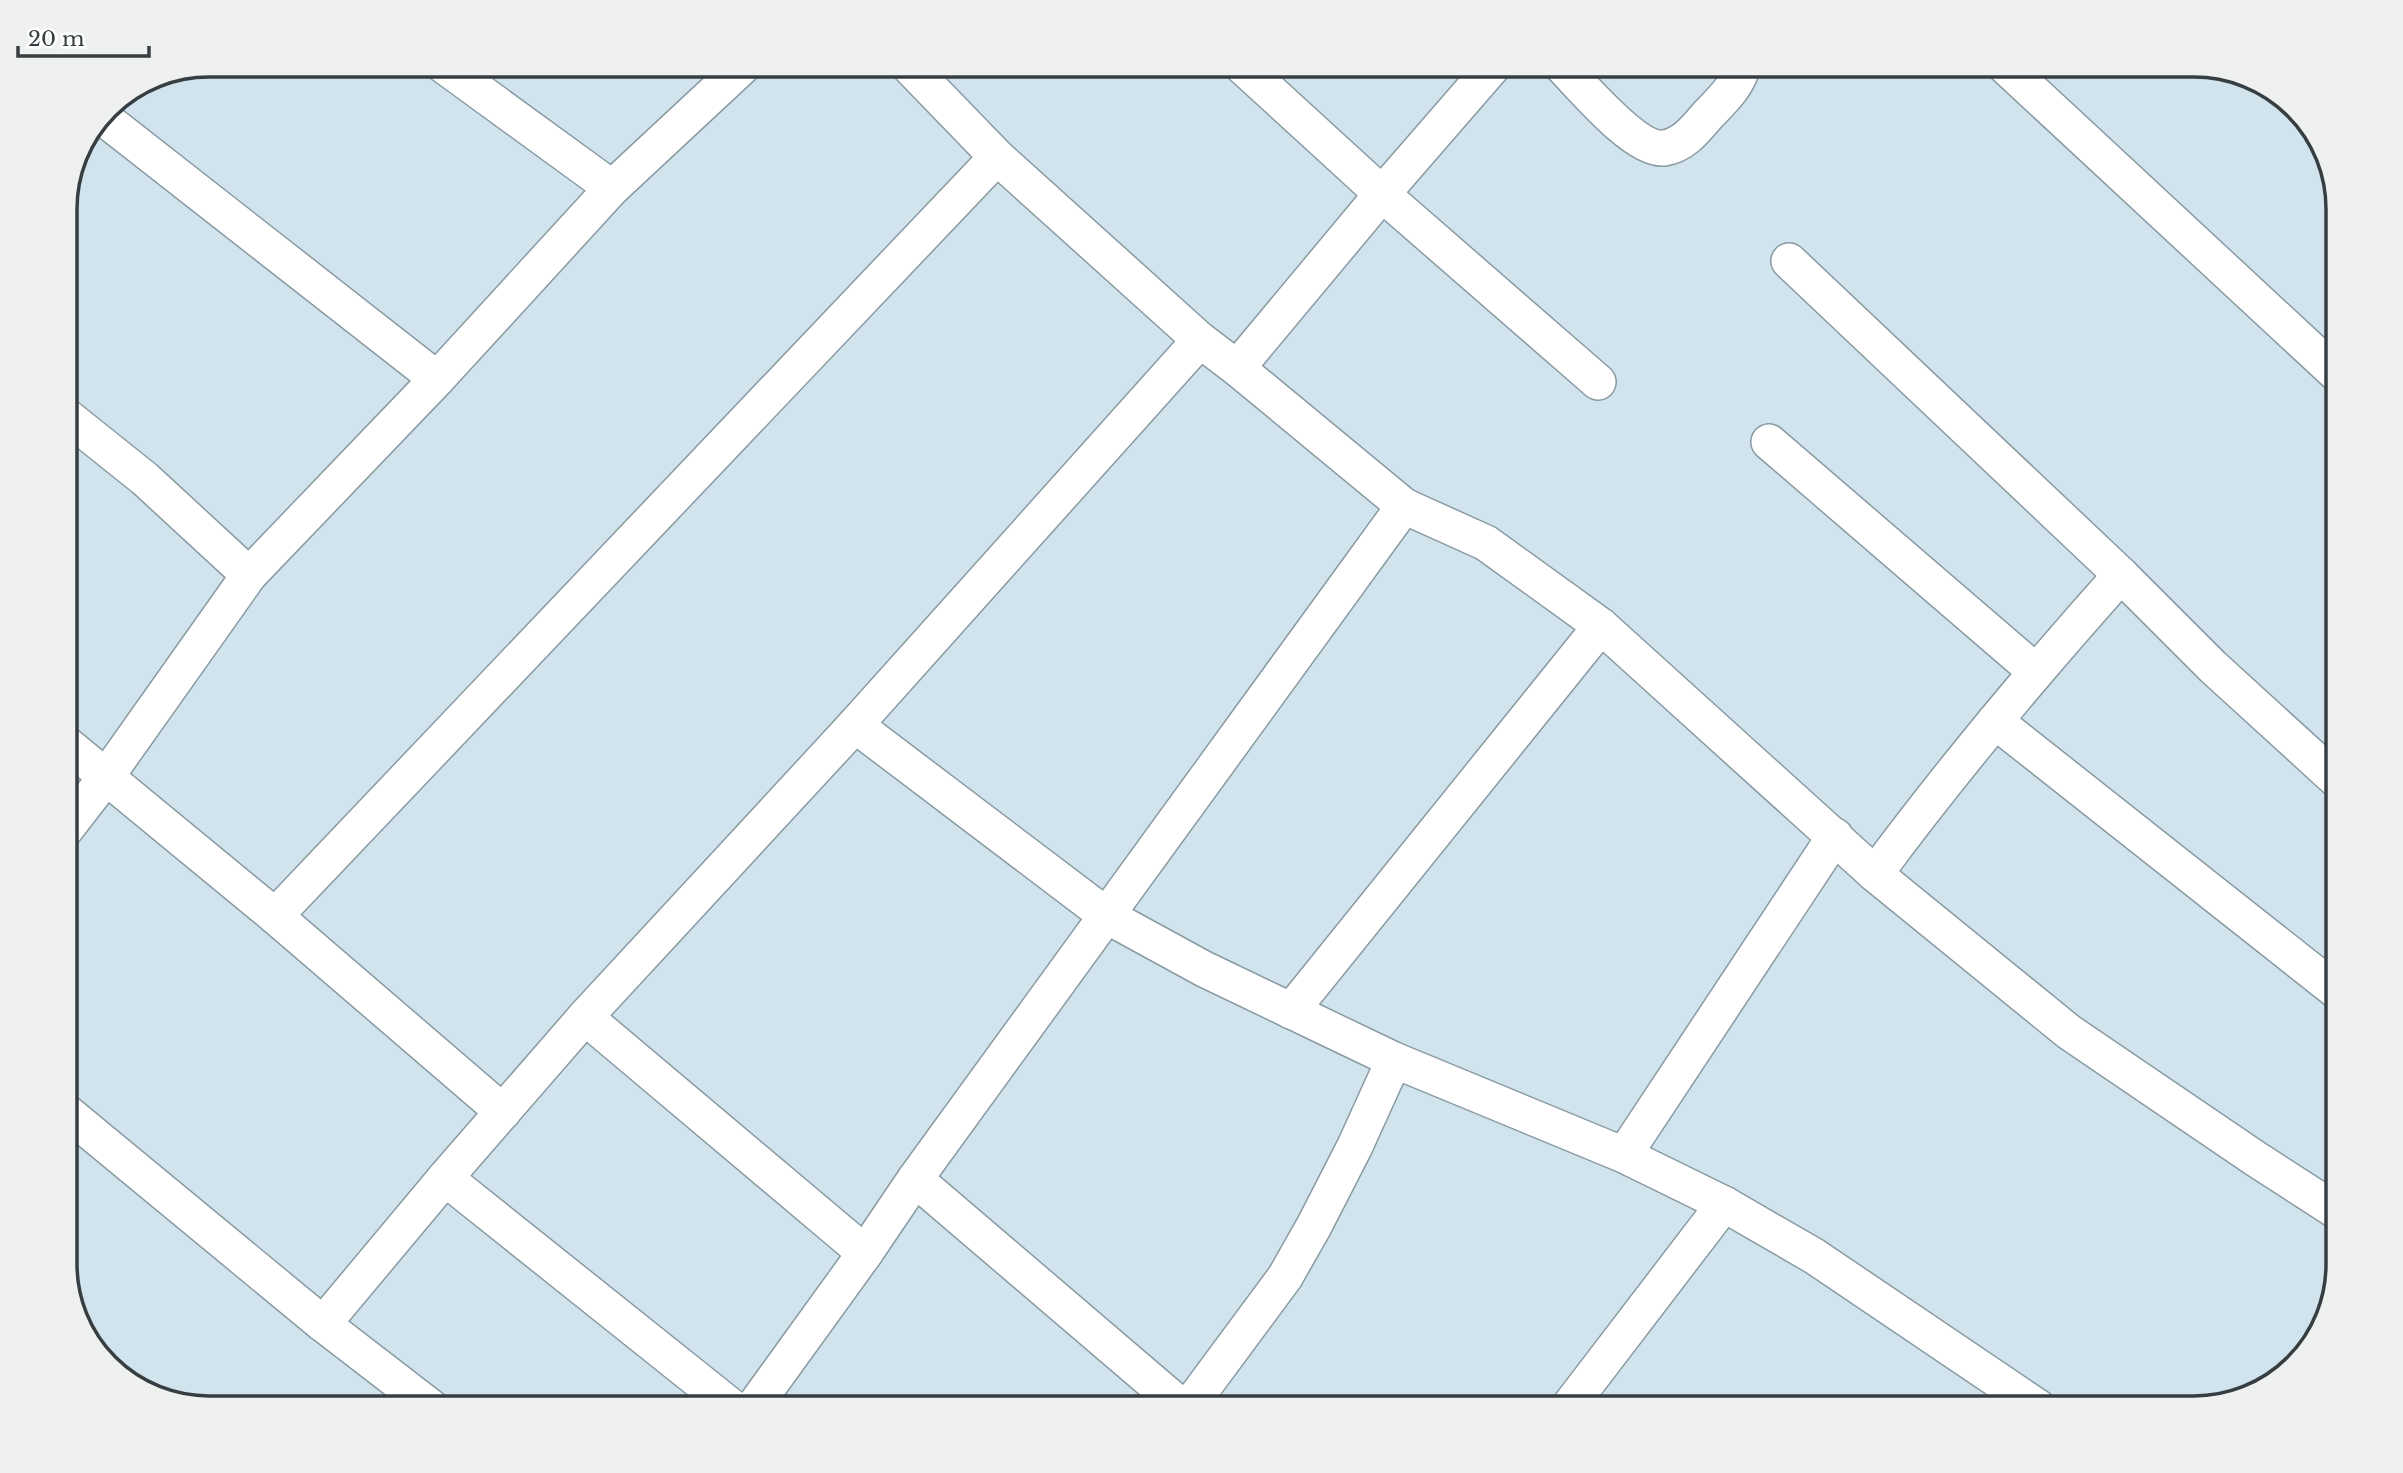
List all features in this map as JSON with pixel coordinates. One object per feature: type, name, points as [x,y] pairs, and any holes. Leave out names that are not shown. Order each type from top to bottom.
[{"type":"street","points":[[459,77],[612,188]]},
{"type":"street","points":[[77,814],[249,575],[437,379],[612,188],[731,77]]},
{"type":"street","points":[[920,77],[997,157],[1200,340],[1404,506],[1486,543],[1601,626],[1875,874],[2069,1032],[2326,1204]]},
{"type":"street","points":[[1254,77],[1382,194],[1598,382]]},
{"type":"street","points":[[1237,368],[1484,77]]},
{"type":"street","points":[[1573,77],[1630,134],[1648,146],[1662,148],[1677,144],[1691,135],[1739,77]]},
{"type":"street","points":[[2017,77],[2326,364]]},
{"type":"street","points":[[110,123],[437,379]]},
{"type":"street","points":[[275,916],[997,157]]},
{"type":"street","points":[[1789,261],[2121,575],[2213,667],[2326,770]]},
{"type":"street","points":[[323,1324],[585,1017],[855,725],[1200,340]]},
{"type":"street","points":[[77,425],[145,479],[249,575]]},
{"type":"street","points":[[1769,442],[2035,671]]},
{"type":"street","points":[[762,1396],[915,1179],[1404,506]]},
{"type":"street","points":[[1875,874],[1929,802],[2035,671],[2121,575]]},
{"type":"street","points":[[1291,1011],[1601,626]]},
{"type":"street","points":[[1995,721],[2326,983]]},
{"type":"street","points":[[855,725],[1107,916],[1204,969],[1291,1011],[1394,1059],[1624,1155],[1724,1204],[1814,1256],[2021,1396]]},
{"type":"street","points":[[77,753],[275,916],[503,1112]]},
{"type":"street","points":[[1624,1155],[1835,836]]},
{"type":"street","points":[[585,1017],[865,1253]]},
{"type":"street","points":[[1194,1396],[1284,1277],[1355,1146],[1394,1059]]},
{"type":"street","points":[[77,1121],[323,1324],[416,1396]]},
{"type":"street","points":[[445,1178],[718,1396]]},
{"type":"street","points":[[915,1179],[1171,1396]]},
{"type":"street","points":[[1577,1396],[1724,1204]]}]
